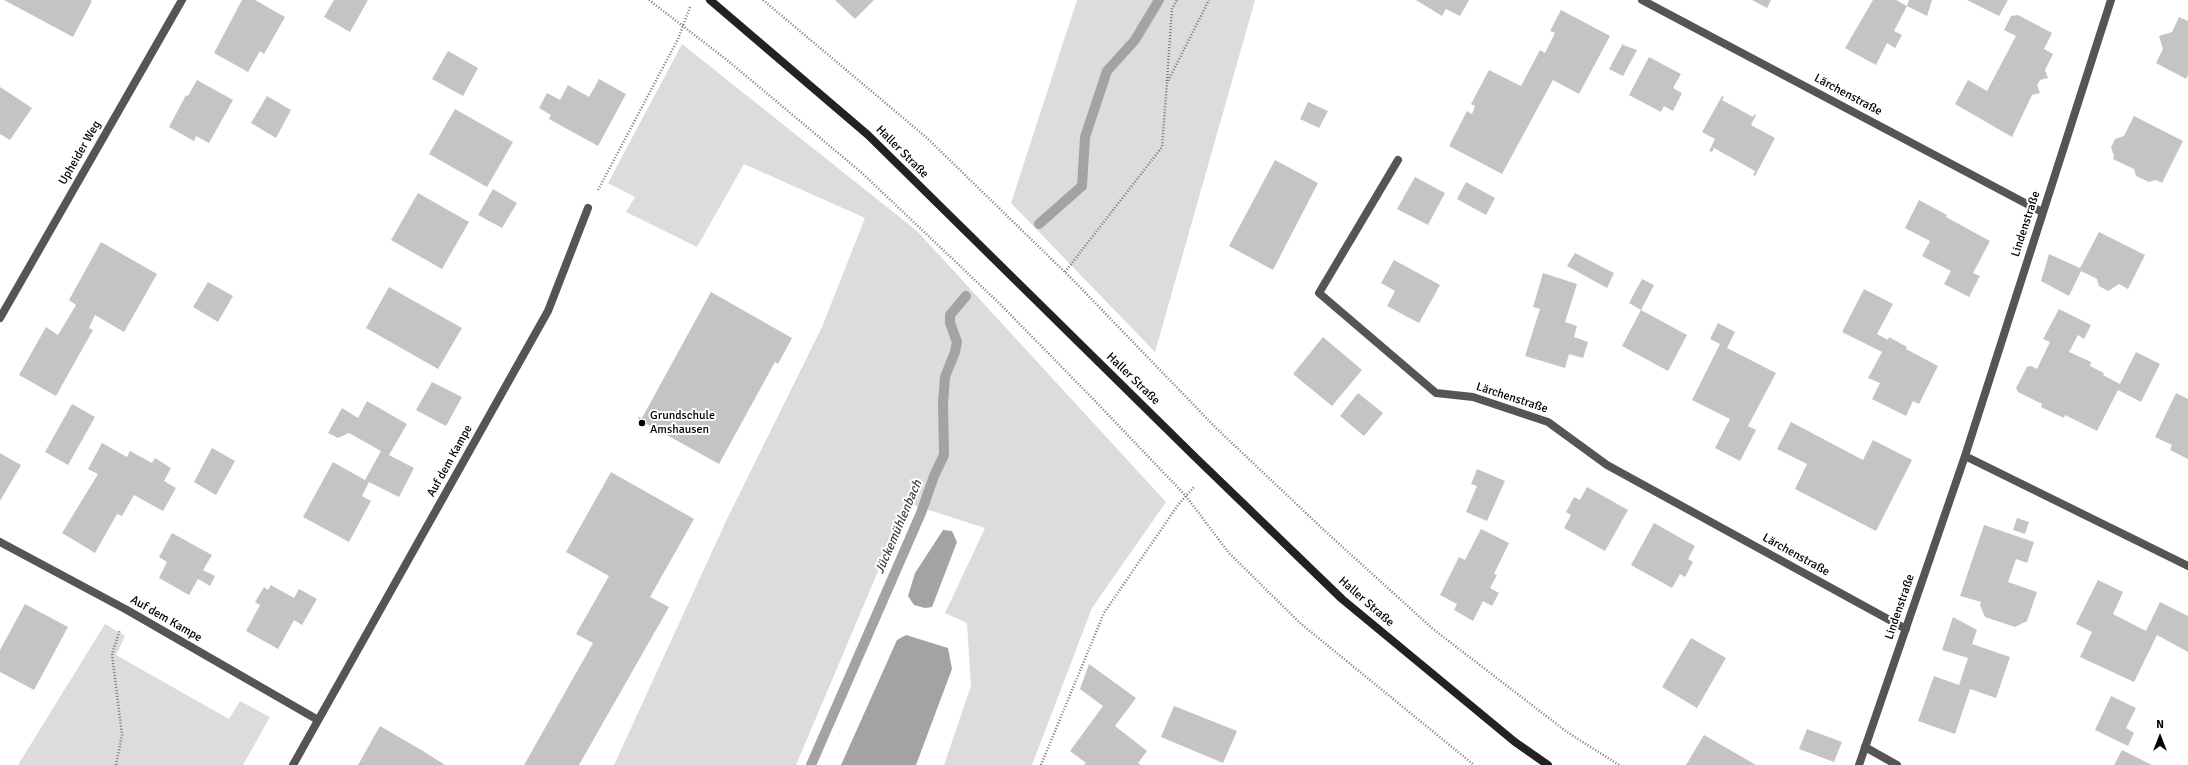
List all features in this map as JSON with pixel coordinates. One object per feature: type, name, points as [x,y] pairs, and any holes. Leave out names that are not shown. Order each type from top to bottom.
[{"type":"main road","name":"Haller Straße","points":[[710,0],[868,135],[1209,471],[1342,599],[1515,742],[1548,765]]},
{"type":"street","name":"Upheider Weg","points":[[0,318],[182,0]]},
{"type":"street","name":"Lärchenstraße","points":[[1642,0],[2042,212]]},
{"type":"street","name":"Lindenstraße","points":[[1859,765],[1965,456],[2042,212],[2112,0]]},
{"type":"street","name":"Lärchenstraße","points":[[1398,160],[1320,293],[1436,393],[1473,397],[1548,422],[1607,466],[1906,628]]},
{"type":"street","name":"Auf dem Kampe","points":[[293,765],[548,312],[588,208]]},
{"type":"street","points":[[1965,456],[2188,566]]},
{"type":"street","name":"Auf dem Kampe","points":[[0,542],[127,610],[318,720]]},
{"type":"street","points":[[1865,748],[1897,765]]},
{"type":"path","points":[[649,0],[862,173],[1000,304],[1186,495],[1229,553],[1300,623],[1474,765]]},
{"type":"path","points":[[588,208],[684,27],[693,0]]},
{"type":"path","points":[[763,0],[927,138],[1065,272],[1216,428],[1326,532],[1434,628],[1567,732],[1619,765]]},
{"type":"path","points":[[1065,272],[1162,147],[1172,9],[1177,0]]},
{"type":"path","points":[[1167,83],[1209,0]]},
{"type":"path","points":[[1042,765],[1104,613],[1186,495],[1209,471]]},
{"type":"path","points":[[116,765],[122,735],[112,654],[127,610]]},
{"type":"shaded area","points":[[1077,0],[1255,0],[1155,352],[1011,203]]},
{"type":"shaded area","points":[[682,44],[917,231],[1166,502],[1092,608],[1032,765],[944,765],[971,686],[967,623],[945,613],[985,528],[907,503],[796,765],[614,765],[727,519],[822,327],[865,218],[744,164],[697,247],[626,212],[635,197],[608,183]]},
{"type":"shaded area","points":[[943,530],[952,531],[957,542],[932,607],[925,608],[914,605],[908,596],[915,573]]},
{"type":"shaded area","points":[[105,624],[125,636],[116,655],[229,719],[240,701],[270,717],[243,765],[18,765]]},
{"type":"shaded area","points":[[906,635],[948,648],[952,669],[916,765],[841,765],[897,640]]},
{"type":"building","points":[[4,0],[90,0],[92,1],[73,37]]},
{"type":"building","points":[[242,0],[255,0],[285,17],[264,54],[260,51],[248,72],[214,53]]},
{"type":"building","points":[[334,0],[368,0],[350,32],[324,17]]},
{"type":"building","points":[[835,0],[874,0],[855,19]]},
{"type":"building","points":[[1416,0],[1469,0],[1460,16],[1446,9],[1442,16]]},
{"type":"building","points":[[1752,0],[1771,0],[1767,8]]},
{"type":"building","points":[[1873,0],[1896,0],[1907,6],[1894,31],[1902,35],[1895,48],[1887,43],[1876,65],[1845,48]]},
{"type":"building","points":[[1909,0],[1932,0],[1927,16],[1907,6]]},
{"type":"building","points":[[1967,0],[2008,0],[1999,16]]},
{"type":"building","points":[[1561,10],[1610,36],[1579,94],[1553,80],[1502,174],[1449,146],[1467,111],[1472,114],[1475,106],[1471,104],[1489,70],[1521,86],[1540,50],[1545,53],[1555,33],[1550,31]]},
{"type":"building","points":[[2018,15],[2052,33],[2044,49],[2053,54],[2045,70],[2048,78],[2040,80],[2037,85],[2040,93],[2032,95],[2012,137],[1955,104],[1968,80],[1987,91],[2016,36],[2004,30],[2011,16]]},
{"type":"building","points":[[2179,17],[2188,21],[2188,75],[2186,79],[2156,63],[2163,49],[2159,36],[2172,32]]},
{"type":"building","points":[[1623,43],[1623,45],[1637,50],[1623,76],[1609,69]]},
{"type":"building","points":[[448,51],[478,68],[463,96],[432,79]]},
{"type":"building","points":[[1649,57],[1681,74],[1673,88],[1682,93],[1673,111],[1664,106],[1661,112],[1629,95]]},
{"type":"building","points":[[599,79],[626,94],[598,146],[549,119],[551,115],[539,108],[547,93],[560,100],[568,85],[589,97]]},
{"type":"building","points":[[197,80],[233,100],[209,143],[196,136],[194,141],[169,127],[186,95],[188,96]]},
{"type":"building","points":[[0,87],[32,108],[10,140],[0,134]]},
{"type":"building","points":[[267,96],[291,110],[276,138],[251,123]]},
{"type":"building","points":[[1722,96],[1724,97],[1722,100],[1753,117],[1755,114],[1756,115],[1751,125],[1775,138],[1755,176],[1753,175],[1755,171],[1714,148],[1712,152],[1709,151],[1715,139],[1702,132]]},
{"type":"building","points":[[1308,102],[1328,111],[1319,128],[1300,119]]},
{"type":"building","points":[[455,109],[513,142],[487,187],[429,154]]},
{"type":"building","points":[[2134,116],[2183,141],[2162,183],[2156,180],[2149,182],[2136,176],[2134,169],[2113,159],[2114,156],[2111,147],[2115,139],[2124,136]]},
{"type":"building","points":[[1275,160],[1318,183],[1273,270],[1229,246]]},
{"type":"building","points":[[1415,177],[1445,193],[1428,225],[1397,209]]},
{"type":"building","points":[[1466,182],[1495,198],[1486,215],[1457,199]]},
{"type":"building","points":[[493,189],[517,203],[502,228],[478,215]]},
{"type":"building","points":[[418,193],[469,222],[442,269],[391,240]]},
{"type":"building","points":[[1919,200],[1947,215],[1946,217],[1990,241],[1973,273],[1980,276],[1969,297],[1944,284],[1951,271],[1922,256],[1930,241],[1905,228]]},
{"type":"building","points":[[2099,232],[2145,255],[2128,289],[2119,284],[2108,291],[2099,286],[2097,279],[2081,271],[2069,296],[2041,281],[2049,254],[2080,268]]},
{"type":"building","points":[[101,242],[157,274],[124,332],[95,315],[89,328],[93,330],[56,396],[19,375],[46,327],[58,335],[76,305],[69,300]]},
{"type":"building","points":[[1575,253],[1614,273],[1607,288],[1567,266]]},
{"type":"building","points":[[1394,260],[1440,285],[1419,323],[1387,306],[1395,291],[1381,283]]},
{"type":"building","points":[[1543,273],[1577,284],[1565,322],[1577,326],[1574,337],[1588,342],[1583,358],[1569,354],[1565,368],[1525,356],[1540,309],[1533,307]]},
{"type":"building","points":[[1642,279],[1654,285],[1641,310],[1629,303]]},
{"type":"building","points":[[208,282],[233,296],[218,322],[193,307]]},
{"type":"building","points":[[389,287],[462,328],[438,369],[366,328]]},
{"type":"building","points":[[1864,289],[1893,304],[1877,334],[1888,340],[1889,337],[1907,347],[1906,349],[1938,366],[1919,404],[1913,401],[1906,416],[1872,399],[1880,383],[1868,378],[1882,352],[1842,332]]},
{"type":"building","points":[[711,292],[792,338],[778,364],[775,362],[719,464],[638,419],[639,417],[642,418]]},
{"type":"building","points":[[2059,309],[2091,325],[2084,339],[2078,335],[2069,352],[2091,362],[2090,366],[2104,373],[2103,375],[2120,384],[2136,352],[2160,364],[2141,402],[2118,390],[2097,431],[2065,415],[2064,418],[2041,407],[2042,404],[2018,392],[2016,388],[2027,367],[2031,366],[2037,369],[2050,342],[2043,339]]},
{"type":"building","points":[[1641,310],[1687,335],[1668,371],[1622,346]]},
{"type":"building","points":[[1718,323],[1735,332],[1727,348],[1776,373],[1748,426],[1756,430],[1740,461],[1715,448],[1730,419],[1692,400],[1720,344],[1710,339]]},
{"type":"building","points":[[1323,337],[1362,370],[1332,406],[1293,374]]},
{"type":"building","points":[[432,382],[462,397],[446,426],[416,410]]},
{"type":"building","points":[[1358,393],[1383,413],[1364,436],[1340,416]]},
{"type":"building","points":[[2176,393],[2188,399],[2188,459],[2170,450],[2172,445],[2155,437]]},
{"type":"building","points":[[367,401],[407,424],[389,455],[414,468],[399,497],[369,482],[362,496],[371,501],[349,542],[303,517],[333,462],[365,480],[381,451],[349,433],[338,438],[328,433],[342,408],[358,418]]},
{"type":"building","points":[[72,404],[95,417],[68,465],[45,452]]},
{"type":"building","points":[[1791,422],[1863,460],[1873,440],[1912,460],[1876,531],[1795,489],[1807,464],[1777,449]]},
{"type":"building","points":[[102,443],[127,457],[130,451],[152,463],[155,458],[171,468],[164,481],[176,488],[163,511],[134,495],[122,516],[117,514],[95,553],[62,533],[98,474],[88,469]]},
{"type":"building","points":[[212,448],[235,461],[216,495],[194,482]]},
{"type":"building","points":[[0,453],[21,465],[0,501]]},
{"type":"building","points":[[1477,469],[1505,481],[1487,521],[1466,512],[1477,486],[1471,484]]},
{"type":"building","points":[[611,472],[694,519],[650,597],[669,607],[579,765],[524,765],[593,643],[576,634],[609,576],[566,552]]},
{"type":"building","points":[[1587,487],[1628,510],[1605,551],[1564,528],[1571,515],[1566,512],[1574,497],[1580,500]]},
{"type":"building","points":[[2017,518],[2029,522],[2025,534],[2013,530]]},
{"type":"building","points":[[1654,523],[1695,546],[1688,559],[1693,562],[1685,577],[1680,574],[1672,588],[1631,565]]},
{"type":"building","points":[[1984,525],[2034,542],[2027,563],[2016,559],[2008,582],[2037,592],[2027,621],[2015,627],[1985,617],[1980,605],[1981,602],[1960,596]]},
{"type":"building","points":[[1481,529],[1509,543],[1494,574],[1497,575],[1490,588],[1499,593],[1492,606],[1483,601],[1473,621],[1454,610],[1457,604],[1440,595],[1459,557],[1465,560]]},
{"type":"building","points":[[172,533],[212,555],[203,570],[215,576],[210,586],[198,579],[189,595],[159,578],[167,562],[159,557]]},
{"type":"building","points":[[2098,580],[2123,592],[2113,614],[2146,631],[2160,602],[2188,616],[2188,652],[2157,635],[2134,682],[2080,657],[2092,632],[2076,624]]},
{"type":"building","points":[[271,585],[294,598],[299,589],[317,599],[302,625],[294,620],[278,649],[246,631],[260,605],[255,602],[264,587],[268,590]]},
{"type":"building","points":[[25,604],[68,627],[34,690],[0,672],[0,650]]},
{"type":"building","points":[[1953,617],[1977,630],[1972,644],[2010,657],[1996,698],[1970,689],[1955,734],[1918,721],[1934,676],[1959,685],[1968,658],[1942,650]]},
{"type":"building","points":[[1691,638],[1726,658],[1697,708],[1662,687]]},
{"type":"building","points":[[1089,664],[1136,698],[1115,726],[1147,751],[1138,763],[1141,765],[1084,765],[1086,763],[1070,751],[1103,706],[1080,689]]},
{"type":"building","points":[[2111,696],[2136,708],[2126,728],[2134,733],[2128,746],[2095,730]]},
{"type":"building","points":[[1174,706],[1237,731],[1223,763],[1161,737]]},
{"type":"building","points":[[380,726],[423,751],[445,765],[358,765]]},
{"type":"building","points":[[1807,729],[1842,742],[1834,762],[1799,749]]},
{"type":"building","points":[[1704,735],[1756,765],[1686,765]]},
{"type":"building","points":[[2122,750],[2152,765],[2114,765]]},
{"type":"waterway","name":"Jückemühlenbach","points":[[1039,224],[1082,186],[1085,137],[1107,71],[1135,40],[1159,0]]},
{"type":"waterway","name":"Jückemühlenbach","points":[[811,765],[921,513],[934,476],[944,455],[943,403],[945,377],[955,352],[957,342],[950,323],[950,315],[966,296]]},
{"type":"place","name":"Grundschule Amshausen","points":[[642,423]]}]
